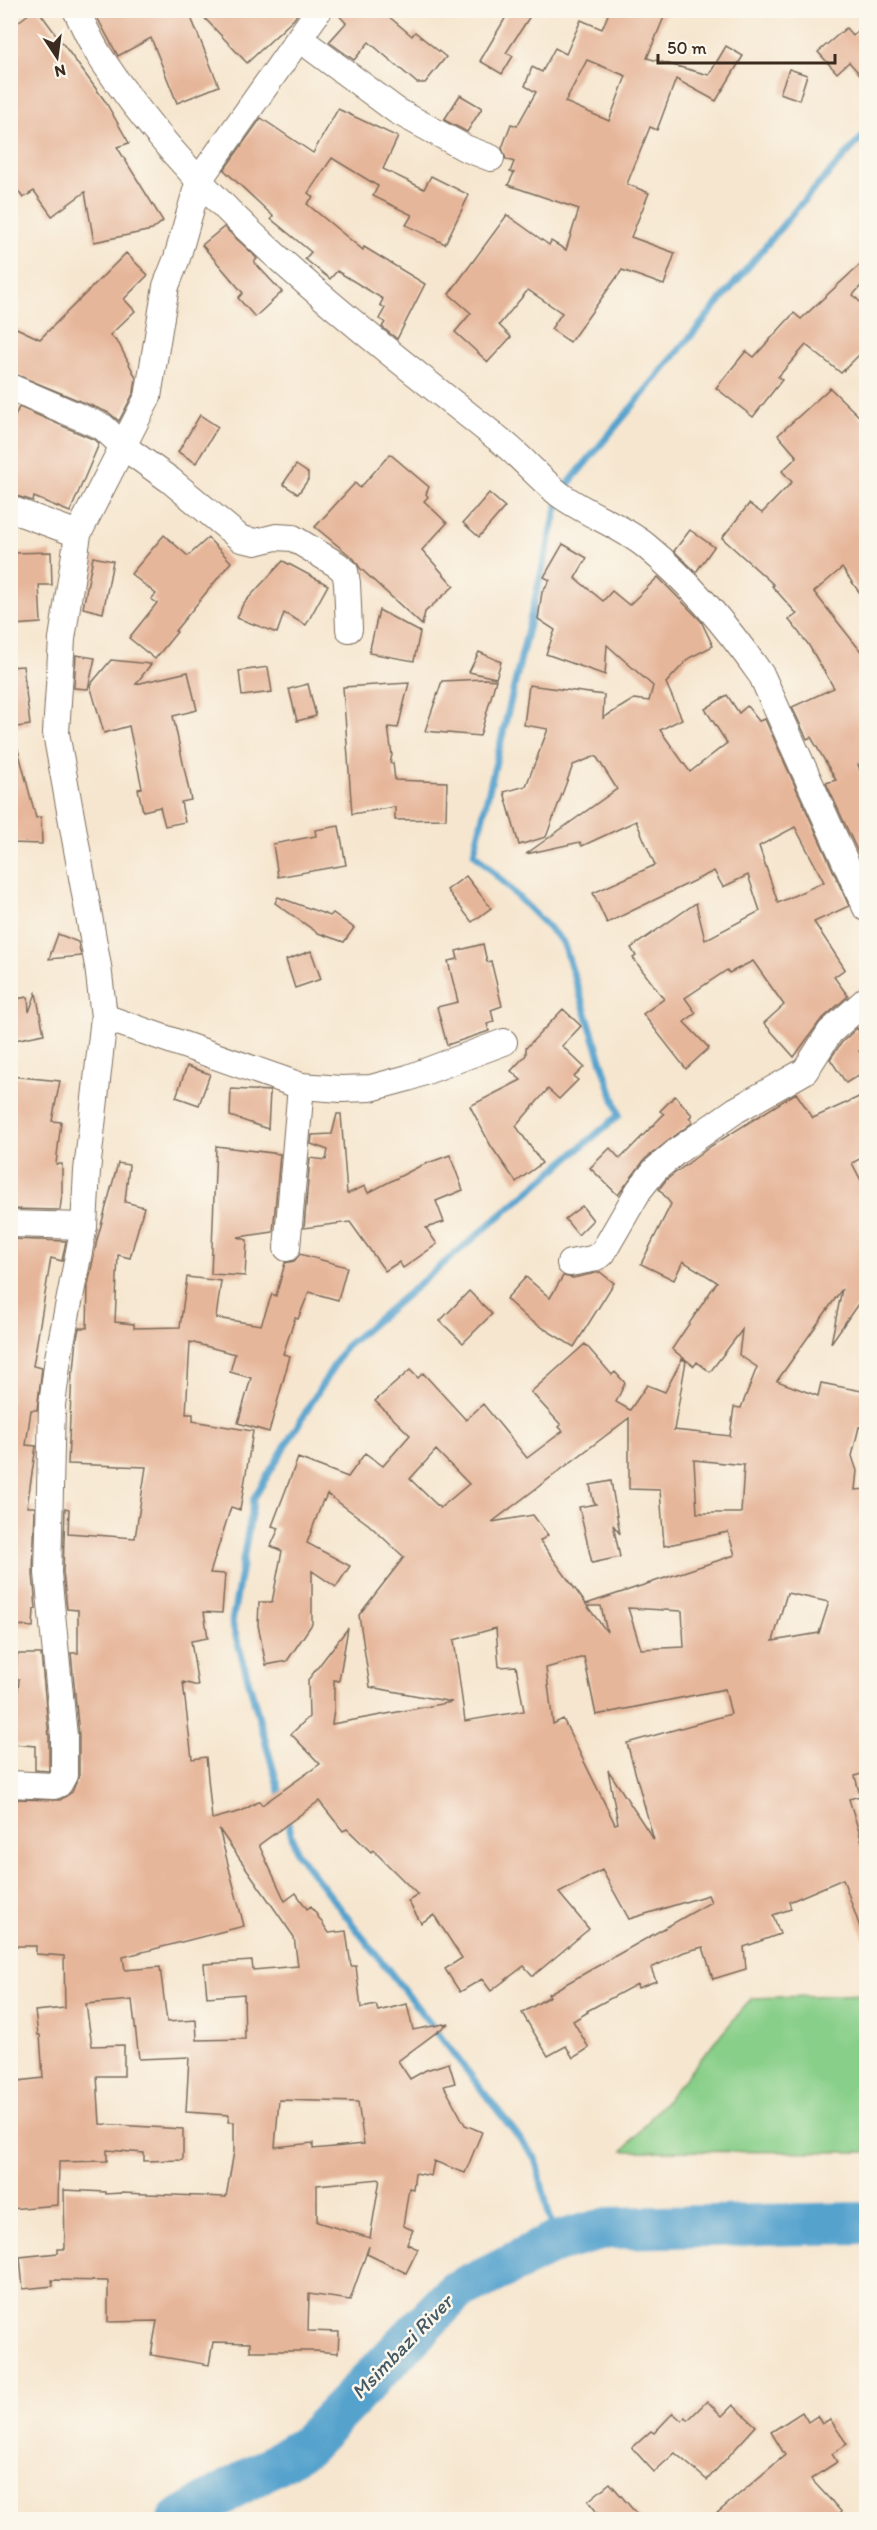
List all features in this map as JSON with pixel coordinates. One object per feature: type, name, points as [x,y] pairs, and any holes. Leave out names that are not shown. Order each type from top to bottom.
[{"type":"street","points":[[76,10],[100,57],[150,122],[199,180],[265,244],[401,363],[508,447],[560,494],[645,545],[697,593],[741,646],[762,676],[866,907]]},
{"type":"street","points":[[10,1784],[54,1786],[59,1784],[64,1775],[63,1736],[48,1573],[49,1454],[58,1358],[84,1226],[87,1171],[104,1017],[98,966],[56,733],[62,639],[78,534],[148,397],[166,286],[177,258],[199,180],[220,147],[319,10]]},
{"type":"street","points":[[300,39],[397,111],[465,148],[491,158]]},
{"type":"street","points":[[10,387],[103,427],[123,447],[170,480],[241,539],[256,542],[276,537],[293,538],[336,564],[345,571],[349,629]]},
{"type":"street","points":[[10,509],[78,534]]},
{"type":"street","points":[[570,1263],[592,1259],[602,1254],[639,1190],[655,1170],[676,1152],[736,1110],[806,1071],[830,1032],[867,1000]]},
{"type":"street","points":[[104,1017],[301,1086],[371,1088],[408,1078],[504,1042]]},
{"type":"street","points":[[287,1248],[301,1086]]},
{"type":"street","points":[[10,1224],[84,1226]]},
{"type":"green space","points":[[866,1994],[866,2152],[623,2151],[752,1998]]},
{"type":"building","points":[[34,10],[38,10],[105,101],[129,143],[117,147],[163,221],[152,230],[94,242],[85,192],[52,216],[34,191],[23,198],[10,180],[10,28]]},
{"type":"building","points":[[93,10],[188,10],[219,86],[177,103],[151,38],[118,56]]},
{"type":"building","points":[[197,10],[300,10],[294,19],[247,63]]},
{"type":"building","points":[[334,10],[381,10],[412,36],[415,32],[446,57],[425,83],[417,83],[369,42],[354,60],[329,42],[346,23]]},
{"type":"building","points":[[510,10],[534,10],[506,53],[513,56],[502,74],[480,61]]},
{"type":"building","points":[[610,10],[667,10],[647,58],[709,75],[726,46],[743,56],[716,101],[676,79],[657,130],[650,127],[627,184],[649,193],[631,237],[675,253],[664,285],[622,270],[570,342],[551,329],[562,313],[528,290],[499,325],[511,337],[488,362],[455,332],[471,313],[449,294],[507,215],[549,245],[551,241],[566,250],[579,209],[508,185],[514,173],[510,172],[514,162],[506,159],[502,148],[511,124],[517,126],[536,92],[525,86],[532,67],[542,72],[555,48],[566,54],[581,20],[602,29]],"holes":[[[587,60],[626,76],[609,121],[565,102]]]},
{"type":"building","points":[[846,28],[853,36],[858,31],[867,41],[867,82],[849,62],[837,73],[818,52]]},
{"type":"building","points":[[789,69],[807,75],[799,100],[780,93]]},
{"type":"building","points":[[460,95],[482,108],[467,132],[444,120]]},
{"type":"building","points":[[338,109],[398,137],[383,169],[424,189],[431,176],[469,195],[445,244],[406,225],[412,215],[373,196],[378,186],[332,158],[308,193],[313,197],[307,204],[363,250],[364,247],[425,284],[397,339],[382,327],[385,322],[379,319],[385,308],[380,305],[383,299],[337,271],[330,279],[305,259],[311,252],[271,219],[273,216],[224,170],[261,118],[313,153]]},
{"type":"building","points":[[224,227],[253,254],[257,259],[254,262],[282,292],[255,317],[238,298],[243,293],[202,245]]},
{"type":"building","points":[[126,253],[148,275],[124,299],[135,311],[110,335],[119,344],[136,378],[134,392],[119,421],[109,413],[10,372],[10,325],[40,339]]},
{"type":"building","points":[[867,258],[867,279],[853,295],[867,309],[867,347],[841,373],[806,345],[778,377],[782,380],[753,417],[716,388],[746,351],[754,357],[794,313],[801,319]]},
{"type":"building","points":[[830,388],[867,424],[867,603],[842,568],[814,592],[867,659],[867,761],[858,765],[867,789],[867,872],[826,783],[836,780],[811,737],[807,739],[792,707],[834,688],[808,644],[789,620],[797,614],[772,586],[774,585],[722,538],[749,504],[762,513],[792,482],[782,471],[797,457],[778,435]]},
{"type":"building","points":[[19,407],[95,440],[99,444],[70,512],[34,497],[33,501],[10,494],[10,428]]},
{"type":"building","points":[[200,415],[218,427],[196,463],[178,452]]},
{"type":"building","points":[[390,454],[429,487],[426,494],[428,497],[424,501],[447,523],[422,550],[454,586],[425,612],[422,625],[360,568],[354,559],[315,527],[355,483],[360,488]]},
{"type":"building","points":[[296,465],[308,473],[308,480],[298,494],[283,484]]},
{"type":"building","points":[[489,493],[505,507],[479,537],[463,523]]},
{"type":"building","points":[[690,530],[714,547],[696,572],[674,551]]},
{"type":"building","points":[[164,535],[188,556],[208,538],[231,562],[155,659],[129,638],[157,603],[151,599],[156,594],[131,574]]},
{"type":"building","points":[[563,544],[587,558],[575,578],[603,601],[612,591],[629,605],[658,577],[701,621],[713,646],[689,658],[666,683],[682,719],[660,730],[690,772],[727,743],[705,709],[727,695],[739,713],[747,706],[759,721],[765,719],[849,906],[814,922],[845,969],[834,977],[848,996],[820,1021],[794,1057],[764,1023],[784,1005],[753,961],[729,973],[727,970],[685,998],[696,1013],[684,1022],[709,1048],[686,1069],[643,1014],[664,999],[633,958],[636,956],[631,948],[696,903],[705,940],[760,911],[748,875],[723,887],[714,871],[607,923],[593,893],[655,865],[636,821],[582,846],[580,842],[526,854],[617,789],[596,756],[573,765],[546,837],[519,845],[504,792],[526,786],[548,729],[524,725],[529,685],[604,695],[603,718],[634,699],[649,701],[653,686],[607,645],[605,675],[546,654],[555,630],[538,619],[542,592],[550,580],[544,577]],"holes":[[[795,827],[824,882],[778,903],[759,846]]]},
{"type":"building","points":[[51,552],[52,585],[39,585],[41,623],[13,625],[12,553]]},
{"type":"building","points":[[93,557],[113,561],[103,613],[83,608]]},
{"type":"building","points":[[283,561],[328,585],[306,625],[284,613],[277,633],[237,618],[243,604]]},
{"type":"building","points":[[379,610],[420,632],[414,661],[369,653]]},
{"type":"building","points":[[479,652],[501,662],[496,678],[469,672]]},
{"type":"building","points":[[76,655],[95,658],[88,689],[74,688]]},
{"type":"building","points":[[111,660],[151,664],[136,684],[188,672],[197,710],[173,716],[191,800],[181,802],[185,822],[165,826],[160,807],[143,811],[138,789],[142,788],[129,726],[104,733],[90,685]]},
{"type":"building","points":[[23,666],[30,725],[10,728],[10,667]]},
{"type":"building","points":[[268,667],[272,692],[242,696],[239,671]]},
{"type":"building","points":[[496,680],[480,736],[425,731],[442,681]]},
{"type":"building","points":[[409,683],[398,728],[388,727],[392,755],[390,763],[393,763],[395,780],[447,782],[446,819],[395,820],[395,807],[352,814],[343,687]]},
{"type":"building","points":[[308,684],[316,716],[297,721],[289,689]]},
{"type":"building","points":[[10,746],[17,746],[36,818],[41,817],[42,844],[10,843]]},
{"type":"building","points":[[339,826],[346,865],[278,877],[273,844],[316,836],[315,830]]},
{"type":"building","points":[[466,876],[491,908],[472,922],[447,890]]},
{"type":"building","points":[[278,897],[330,916],[333,913],[354,928],[344,942],[318,933],[275,903]]},
{"type":"building","points":[[58,934],[78,942],[81,956],[49,959]]},
{"type":"building","points":[[483,944],[487,962],[491,961],[502,1006],[491,1010],[494,1022],[487,1024],[489,1031],[447,1045],[437,1007],[458,1002],[448,961],[458,959],[456,951]]},
{"type":"building","points":[[311,951],[321,979],[295,988],[286,960]]},
{"type":"building","points":[[36,993],[44,1034],[10,1041],[10,1000],[28,997],[29,1012]]},
{"type":"building","points":[[563,1009],[581,1026],[562,1046],[584,1067],[574,1077],[578,1080],[559,1099],[548,1089],[516,1126],[542,1163],[516,1182],[491,1146],[470,1106],[521,1080],[511,1071],[526,1055],[526,1048]]},
{"type":"building","points":[[857,1028],[867,1045],[859,1051],[867,1063],[867,1070],[846,1083],[830,1059],[842,1042]]},
{"type":"building","points":[[187,1066],[210,1074],[199,1105],[176,1097]]},
{"type":"building","points":[[10,1076],[60,1081],[52,1121],[61,1122],[56,1164],[62,1164],[60,1210],[10,1209]]},
{"type":"building","points":[[231,1089],[270,1091],[268,1129],[230,1116]]},
{"type":"building","points":[[796,1093],[813,1118],[861,1096],[867,1108],[867,1155],[852,1163],[867,1192],[867,1291],[831,1343],[842,1289],[777,1381],[818,1396],[821,1383],[867,1392],[867,1429],[859,1427],[852,1456],[857,1471],[855,1490],[867,1489],[867,1772],[855,1776],[860,1796],[849,1799],[867,1858],[867,1939],[864,1939],[843,1879],[789,1902],[791,1909],[773,1915],[780,1934],[744,1947],[746,1969],[713,1979],[703,1947],[684,1952],[651,1968],[656,1981],[638,1988],[637,1984],[573,2021],[589,2048],[573,2058],[566,2046],[548,2056],[522,2013],[550,1996],[548,1994],[711,1902],[708,1895],[629,1919],[602,1870],[559,1893],[589,1929],[533,1976],[524,1966],[491,1991],[482,1979],[460,1992],[445,1969],[462,1958],[434,1915],[421,1923],[408,1901],[418,1895],[373,1850],[371,1852],[347,1829],[343,1831],[319,1801],[259,1845],[285,1901],[296,1893],[307,1909],[311,1906],[329,1933],[346,1931],[351,1966],[356,1966],[361,2008],[376,2005],[378,2011],[407,2004],[413,2030],[449,2023],[398,2061],[410,2079],[426,2070],[449,2063],[455,2083],[444,2086],[465,2125],[482,2132],[465,2173],[434,2161],[431,2176],[415,2173],[413,2189],[409,2188],[403,2226],[413,2230],[407,2244],[418,2249],[406,2273],[367,2254],[369,2246],[350,2300],[309,2294],[308,2331],[339,2332],[338,2353],[250,2351],[250,2343],[213,2342],[209,2365],[151,2355],[157,2321],[108,2322],[108,2281],[52,2280],[53,2286],[23,2289],[20,2257],[58,2253],[58,2249],[65,2249],[64,2190],[106,2192],[106,2194],[226,2197],[234,2152],[234,2122],[228,2122],[229,2115],[186,2112],[189,2057],[139,2059],[132,2000],[86,2004],[92,2046],[124,2045],[124,2076],[97,2076],[100,2124],[183,2129],[183,2160],[144,2161],[144,2153],[107,2150],[107,2161],[59,2162],[58,2205],[10,2209],[10,2082],[43,2078],[40,2035],[38,2035],[35,2011],[65,2008],[64,1956],[36,1954],[36,1946],[10,1946],[10,1799],[60,1800],[72,1792],[79,1776],[79,1735],[71,1653],[78,1653],[78,1610],[67,1609],[63,1572],[65,1508],[69,1509],[68,1533],[135,1538],[146,1467],[68,1464],[72,1371],[74,1371],[77,1338],[79,1328],[87,1328],[88,1285],[97,1240],[118,1163],[129,1165],[125,1202],[144,1207],[130,1258],[118,1255],[115,1322],[134,1324],[134,1328],[180,1327],[187,1277],[221,1281],[216,1318],[261,1325],[272,1294],[276,1296],[285,1263],[294,1261],[300,1254],[347,1267],[338,1300],[309,1292],[298,1319],[295,1318],[283,1354],[290,1356],[269,1432],[238,1423],[251,1378],[230,1372],[235,1354],[190,1342],[186,1414],[193,1414],[193,1421],[253,1431],[240,1510],[231,1507],[210,1573],[225,1574],[222,1613],[204,1612],[208,1638],[191,1641],[198,1686],[183,1682],[192,1759],[206,1757],[212,1819],[242,1811],[259,1801],[262,1805],[320,1764],[291,1734],[309,1717],[308,1680],[348,1628],[339,1681],[334,1680],[332,1724],[452,1702],[370,1687],[359,1615],[404,1557],[368,1524],[327,1494],[307,1543],[350,1566],[336,1587],[312,1571],[312,1624],[287,1661],[266,1665],[258,1625],[259,1602],[272,1602],[282,1551],[271,1546],[279,1528],[272,1526],[298,1458],[348,1477],[365,1453],[383,1466],[410,1435],[375,1401],[410,1370],[418,1378],[423,1373],[466,1420],[483,1404],[527,1458],[563,1431],[559,1427],[561,1425],[531,1392],[585,1344],[612,1375],[615,1372],[625,1383],[616,1402],[630,1410],[647,1385],[665,1392],[682,1359],[686,1361],[674,1430],[730,1436],[734,1407],[741,1408],[757,1367],[739,1355],[742,1330],[710,1372],[697,1362],[694,1366],[672,1349],[717,1282],[683,1261],[674,1280],[641,1264],[671,1204],[659,1189],[666,1180],[711,1146]],"holes":[[[629,1418],[629,1489],[660,1490],[664,1546],[728,1532],[735,1555],[586,1604],[540,1541],[548,1535],[533,1515],[492,1522]],[[436,1450],[469,1484],[440,1508],[410,1479]],[[694,1460],[744,1465],[741,1513],[697,1513]],[[787,1593],[829,1602],[819,1633],[773,1641]],[[587,1606],[601,1606],[607,1632]],[[628,1608],[682,1611],[684,1647],[641,1649]],[[496,1628],[499,1667],[516,1666],[524,1711],[465,1721],[454,1640]],[[584,1657],[596,1715],[725,1689],[731,1714],[627,1743],[654,1840],[608,1770],[618,1823],[615,1824],[563,1719],[553,1724],[546,1668]],[[219,1829],[294,1937],[298,1966],[253,1970],[252,1961],[204,1964],[207,1997],[244,1994],[245,2039],[197,2040],[196,2020],[167,2022],[160,1967],[125,1970],[123,1957],[244,1926]],[[279,2100],[358,2102],[364,2144],[313,2149],[313,2143],[275,2147]],[[380,2179],[370,2238],[317,2222],[317,2185]]]},
{"type":"building","points":[[675,1096],[692,1115],[689,1118],[693,1122],[645,1159],[618,1195],[590,1168],[610,1148],[620,1159],[664,1114],[660,1111]]},
{"type":"building","points":[[337,1114],[341,1114],[347,1194],[365,1186],[368,1193],[420,1166],[450,1155],[463,1190],[436,1201],[444,1222],[426,1228],[437,1244],[403,1268],[399,1262],[385,1271],[350,1222],[304,1228],[310,1158],[326,1160],[328,1150],[311,1144],[312,1135],[332,1134]]},
{"type":"building","points":[[216,1146],[280,1154],[273,1232],[238,1237],[247,1240],[245,1276],[211,1274]]},
{"type":"building","points":[[582,1206],[593,1220],[578,1235],[565,1219]]},
{"type":"building","points":[[10,1239],[66,1241],[62,1261],[51,1258],[33,1366],[42,1368],[37,1410],[31,1410],[26,1445],[36,1446],[27,1507],[35,1507],[33,1573],[36,1609],[34,1609],[33,1627],[10,1625],[10,1264],[14,1245],[10,1244]]},
{"type":"building","points":[[600,1272],[614,1283],[574,1347],[528,1319],[506,1299],[526,1277],[550,1298],[563,1276],[573,1278]]},
{"type":"building","points":[[469,1291],[492,1314],[463,1343],[440,1321]]},
{"type":"building","points":[[611,1481],[620,1534],[613,1525],[620,1557],[592,1563],[579,1507],[596,1504],[590,1485]]},
{"type":"building","points":[[17,1654],[41,1654],[49,1737],[49,1771],[35,1770],[35,1746],[13,1744],[19,1679],[16,1678]]},
{"type":"building","points":[[707,2401],[722,2416],[733,2405],[756,2426],[707,2480],[675,2453],[654,2472],[632,2448],[651,2431],[654,2433],[673,2413],[682,2421],[685,2417],[688,2420]]},
{"type":"building","points":[[802,2412],[808,2422],[817,2416],[822,2424],[830,2419],[847,2444],[832,2454],[837,2462],[811,2479],[849,2520],[709,2520],[785,2455],[771,2432]]},
{"type":"building","points":[[610,2483],[642,2520],[603,2520],[588,2501]]},
{"type":"waterway","points":[[563,490],[798,207],[866,133]]},
{"type":"waterway","points":[[282,1800],[232,1622],[254,1498],[345,1347],[619,1115],[563,942],[474,853],[559,500]]},
{"type":"waterway","points":[[286,1816],[297,1853],[535,2158],[556,2242]]},
{"type":"waterway","name":"Msimbazi River","points":[[178,2520],[306,2446],[455,2292],[556,2242],[608,2228],[866,2223]]}]
